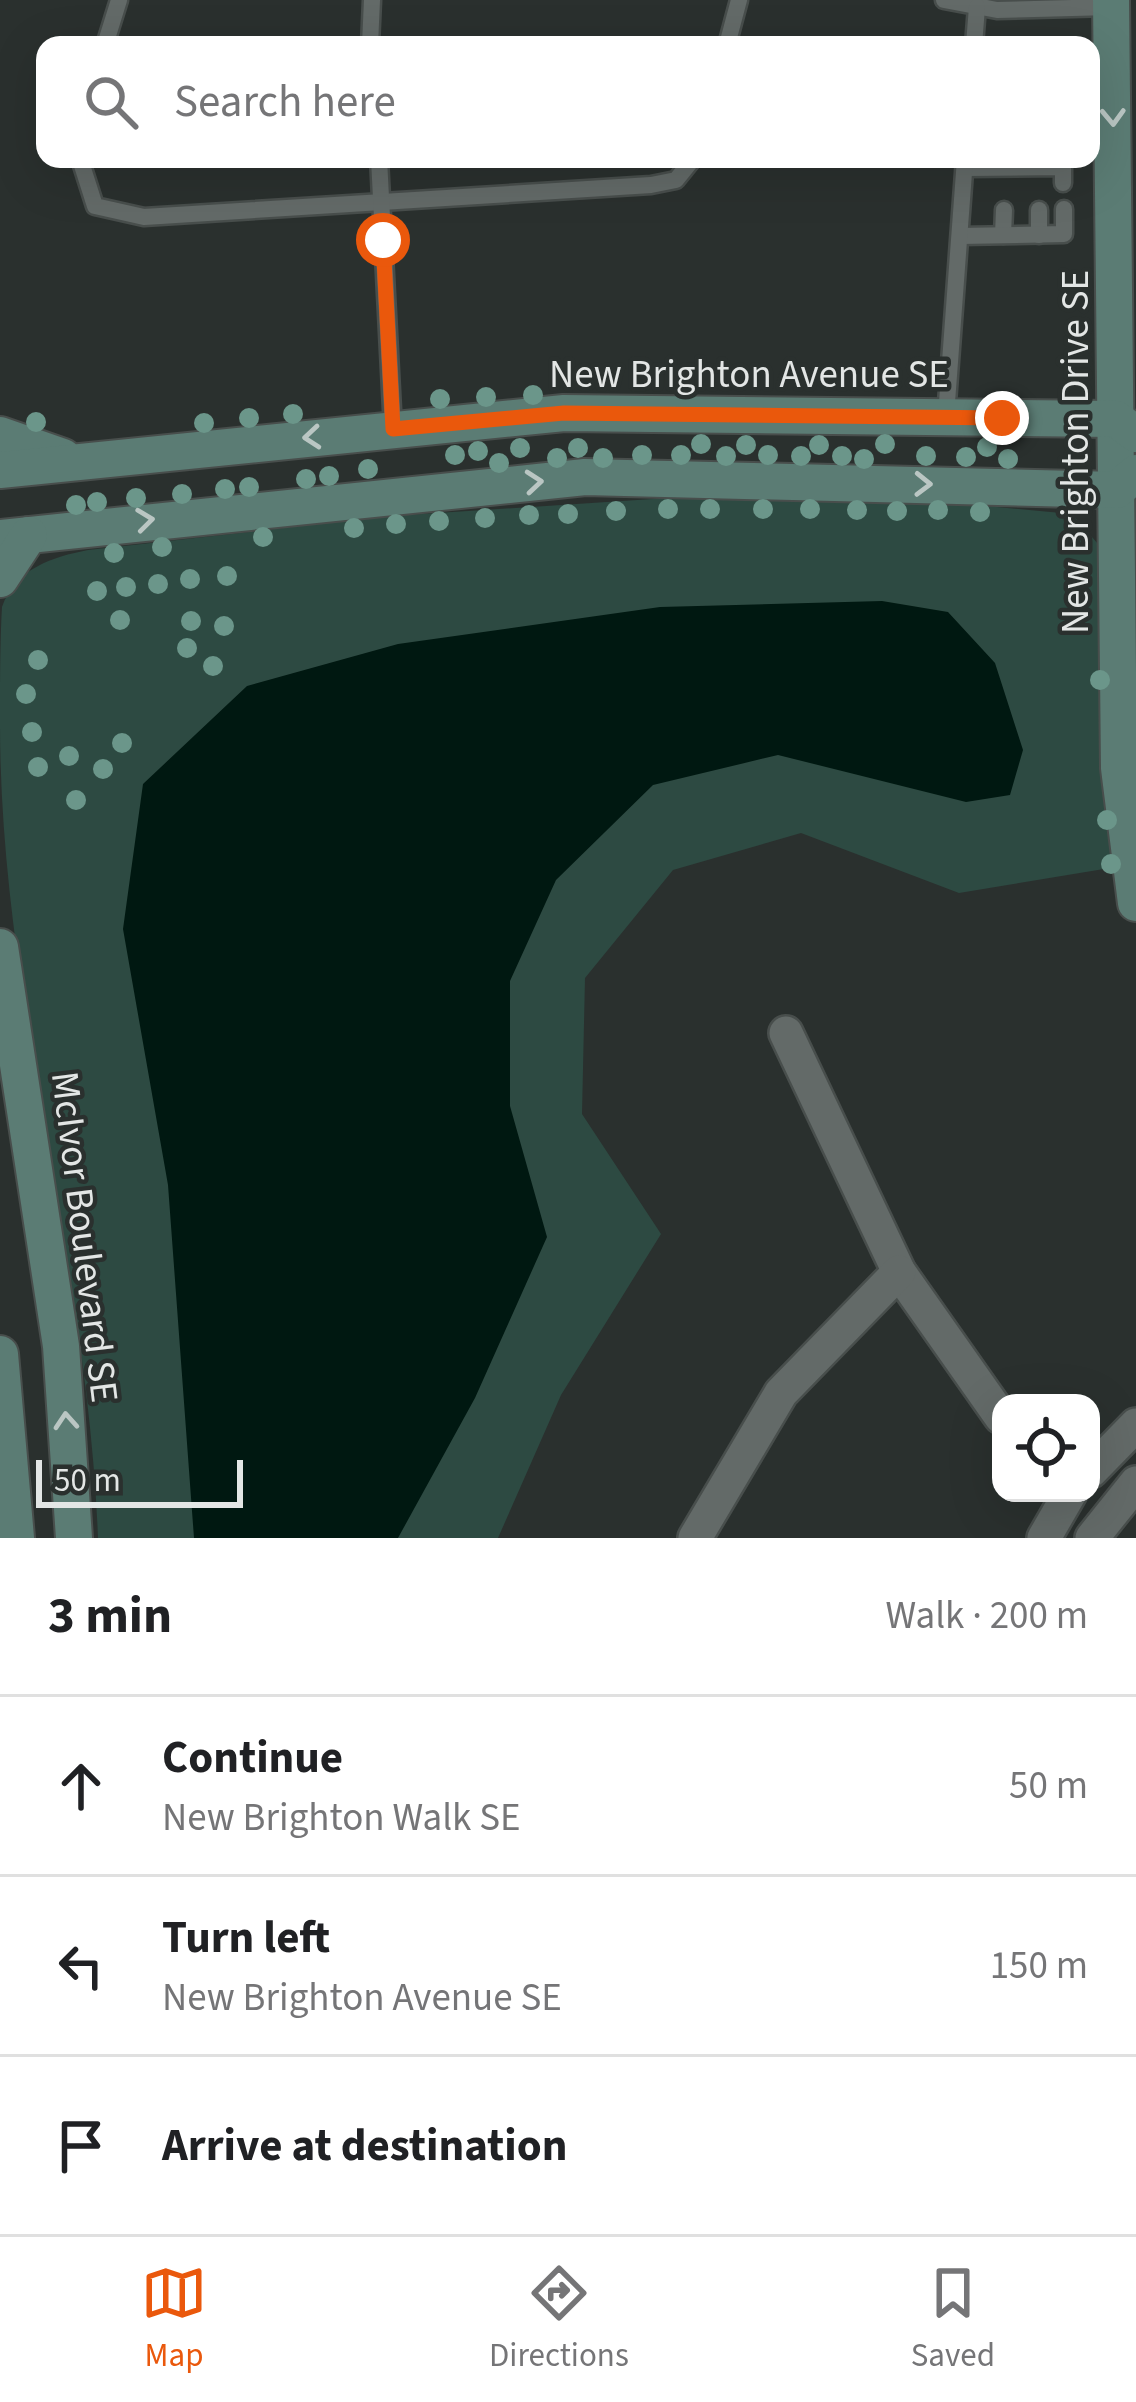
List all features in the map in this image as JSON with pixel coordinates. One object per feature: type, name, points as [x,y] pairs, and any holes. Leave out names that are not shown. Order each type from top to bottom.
[{"type":"street","name":"New Brighton Drive SE","points":[[1119,6],[1127,482],[1119,768],[1136,903]]},
{"type":"street","name":"New Brighton Avenue SE","points":[[0,470],[564,413],[946,417],[1126,427]]},
{"type":"street","points":[[0,435],[72,460]]},
{"type":"street","points":[[0,579],[15,536],[197,513],[585,477],[1127,482]]},
{"type":"street","name":"McIvor Boulevard SE","points":[[0,947],[61,1346],[74,1538]]},
{"type":"street","points":[[786,1033],[899,1272],[992,1404]]},
{"type":"street","points":[[695,1538],[781,1393],[899,1272]]},
{"type":"street","points":[[0,1354],[16,1538]]},
{"type":"street","points":[[1100,1462],[1136,1425]]},
{"type":"street","points":[[1082,1502],[1098,1530],[1136,1484]]},
{"type":"street","points":[[1045,1538],[1066,1502]]},
{"type":"lane","points":[[108,36],[119,0]]},
{"type":"lane","points":[[370,36],[372,0]]},
{"type":"lane","points":[[729,36],[739,0]]},
{"type":"lane","points":[[944,0],[977,7],[1119,6]]},
{"type":"lane","points":[[975,36],[977,7]]},
{"type":"lane","points":[[83,168],[95,206],[144,217],[381,206],[651,185],[676,180],[686,168]]},
{"type":"lane","points":[[379,168],[393,429]]},
{"type":"lane","points":[[946,417],[965,168]]},
{"type":"lane","points":[[978,168],[1005,176],[1038,170]]},
{"type":"lane","points":[[1063,168],[1063,183]]},
{"type":"lane","points":[[960,236],[1064,234],[1064,209]]},
{"type":"lane","points":[[1003,235],[1004,210]]},
{"type":"lane","points":[[1039,210],[1039,235]]},
{"type":"shaded area","points":[[698,496],[943,502],[1072,514],[1098,544],[1105,577],[1116,867],[959,893],[801,833],[673,870],[585,978],[582,1114],[661,1234],[561,1395],[498,1538],[98,1538],[78,1334],[28,1030],[4,827],[0,650],[2,607],[8,594],[36,567],[88,550],[391,516]]},
{"type":"shaded area","points":[[882,601],[948,612],[995,663],[1023,750],[1010,795],[966,802],[778,755],[653,785],[556,880],[510,981],[510,1106],[547,1237],[475,1398],[398,1538],[194,1538],[168,1185],[123,929],[143,784],[247,686],[398,644],[660,607]]},
{"type":"route","points":[[383,240],[393,429],[564,413],[1002,418]]}]
